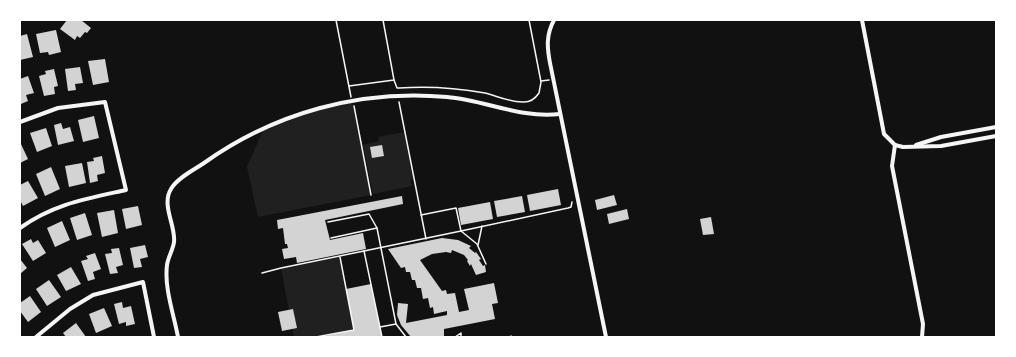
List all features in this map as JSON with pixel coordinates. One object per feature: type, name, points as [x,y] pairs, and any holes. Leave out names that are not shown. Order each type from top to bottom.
[{"type":"street","points":[[554,20],[549,29],[547,43],[560,114],[606,337]]},
{"type":"street","points":[[862,20],[884,134],[895,145],[941,146],[996,136]]},
{"type":"street","points":[[178,337],[167,273],[168,259],[174,242],[167,198],[171,189],[177,182],[222,150],[265,126],[327,105],[398,96],[448,97],[486,104],[529,115],[560,114]]},
{"type":"street","points":[[20,122],[58,108],[105,102],[126,190],[75,201],[39,215],[20,228]]},
{"type":"street","points":[[913,146],[941,137],[996,127]]},
{"type":"street","points":[[895,145],[892,166],[923,324],[922,337]]},
{"type":"street","points":[[36,337],[70,309],[93,295],[143,282],[154,337]]},
{"type":"path","points":[[336,20],[352,101],[355,107],[371,195]]},
{"type":"path","points":[[383,20],[426,239]]},
{"type":"path","points":[[397,88],[450,88],[485,93],[522,102],[534,100],[539,93],[541,82],[529,20]]},
{"type":"path","points":[[349,86],[394,80]]},
{"type":"path","points":[[262,273],[568,208],[571,207],[572,202],[578,200]]},
{"type":"path","points":[[421,215],[456,208],[461,231],[478,245],[486,264]]},
{"type":"path","points":[[328,222],[369,214],[377,228],[396,324],[406,337]]},
{"type":"path","points":[[478,245],[482,226]]},
{"type":"path","points":[[331,238],[377,228]]},
{"type":"path","points":[[364,252],[382,337]]},
{"type":"path","points":[[316,337],[354,330],[340,257]]},
{"type":"path","points":[[380,327],[396,324]]},
{"type":"path","points":[[455,337],[461,333],[461,337]]},
{"type":"shaded area","points":[[352,101],[371,195],[258,217],[247,167],[265,126],[327,105]]},
{"type":"shaded area","points":[[404,132],[413,179],[410,180],[412,186],[373,194],[363,145],[379,141],[378,137]]},
{"type":"shaded area","points":[[340,257],[354,330],[316,337],[294,337],[281,268]]},
{"type":"building","points":[[67,20],[81,20],[91,28],[80,38],[77,36],[75,40],[60,29]]},
{"type":"building","points":[[56,30],[61,52],[49,55],[48,52],[40,53],[36,34]]},
{"type":"building","points":[[27,34],[33,57],[20,60],[20,36]]},
{"type":"building","points":[[105,59],[109,82],[93,85],[88,61]]},
{"type":"building","points":[[80,67],[83,83],[75,84],[76,90],[68,91],[65,69]]},
{"type":"building","points":[[54,69],[58,86],[54,87],[55,94],[44,96],[39,76],[46,74],[45,71]]},
{"type":"building","points":[[28,76],[34,93],[26,95],[28,101],[21,104],[20,79]]},
{"type":"building","points":[[94,116],[99,138],[83,142],[78,120]]},
{"type":"building","points":[[61,123],[63,129],[70,127],[74,141],[58,145],[54,125]]},
{"type":"building","points":[[46,128],[52,146],[37,152],[30,133]]},
{"type":"building","points":[[20,142],[28,159],[20,163]]},
{"type":"building","points":[[382,145],[384,156],[372,158],[370,147]]},
{"type":"building","points":[[102,156],[105,173],[97,175],[98,181],[90,183],[87,162],[94,161],[93,158]]},
{"type":"building","points":[[82,163],[86,183],[69,187],[65,166]]},
{"type":"building","points":[[51,167],[60,189],[45,196],[36,174]]},
{"type":"building","points":[[28,181],[38,198],[23,206],[20,200],[20,185]]},
{"type":"building","points":[[558,189],[561,205],[530,211],[527,195]]},
{"type":"building","points":[[614,195],[617,205],[597,210],[595,200]]},
{"type":"building","points":[[402,196],[403,204],[325,220],[330,240],[363,233],[366,249],[297,263],[296,257],[284,259],[282,249],[288,248],[287,244],[285,244],[283,228],[278,229],[277,220]]},
{"type":"building","points":[[522,196],[525,212],[497,217],[494,201]]},
{"type":"building","points":[[490,202],[493,219],[461,225],[458,208]]},
{"type":"building","points":[[138,206],[142,225],[126,229],[122,209]]},
{"type":"building","points":[[627,209],[629,219],[609,224],[607,214]]},
{"type":"building","points":[[114,210],[118,233],[102,237],[97,213]]},
{"type":"building","points":[[85,213],[92,235],[77,240],[70,218]]},
{"type":"building","points":[[711,217],[714,234],[703,235],[700,219]]},
{"type":"building","points":[[62,221],[70,240],[55,247],[47,228]]},
{"type":"building","points":[[442,238],[458,240],[471,246],[469,248],[475,253],[476,252],[481,259],[479,260],[483,266],[485,265],[486,272],[476,275],[471,264],[470,266],[464,255],[452,250],[451,253],[446,252],[432,254],[420,260],[442,291],[446,290],[447,294],[455,293],[459,312],[469,310],[464,289],[494,283],[498,303],[492,304],[495,319],[444,329],[444,337],[411,337],[401,325],[397,315],[398,303],[408,304],[406,323],[447,315],[447,311],[434,314],[433,307],[430,308],[428,298],[423,299],[421,288],[417,288],[415,280],[412,280],[410,272],[406,272],[405,267],[401,268],[388,249]]},
{"type":"building","points":[[31,239],[33,243],[38,240],[46,253],[33,261],[22,244]]},
{"type":"building","points":[[145,245],[148,257],[140,259],[142,267],[134,268],[130,248]]},
{"type":"building","points":[[119,248],[123,265],[116,267],[118,273],[110,274],[105,254],[112,253],[111,249]]},
{"type":"building","points":[[95,253],[101,269],[93,272],[95,279],[88,281],[81,261],[88,259],[86,256]]},
{"type":"building","points":[[20,259],[27,268],[20,274]]},
{"type":"building","points":[[71,267],[81,284],[66,291],[57,275]]},
{"type":"building","points":[[49,280],[61,297],[47,306],[36,289]]},
{"type":"building","points":[[371,284],[382,337],[320,337],[354,330],[346,289]]},
{"type":"building","points":[[30,296],[41,312],[28,322],[20,311],[20,303]]},
{"type":"building","points":[[122,302],[123,308],[131,306],[135,324],[126,326],[126,322],[119,324],[114,304]]},
{"type":"building","points":[[104,308],[112,326],[96,333],[89,314]]},
{"type":"building","points":[[293,309],[297,328],[282,331],[278,312]]},
{"type":"building","points":[[76,323],[86,337],[66,337],[63,333]]}]
